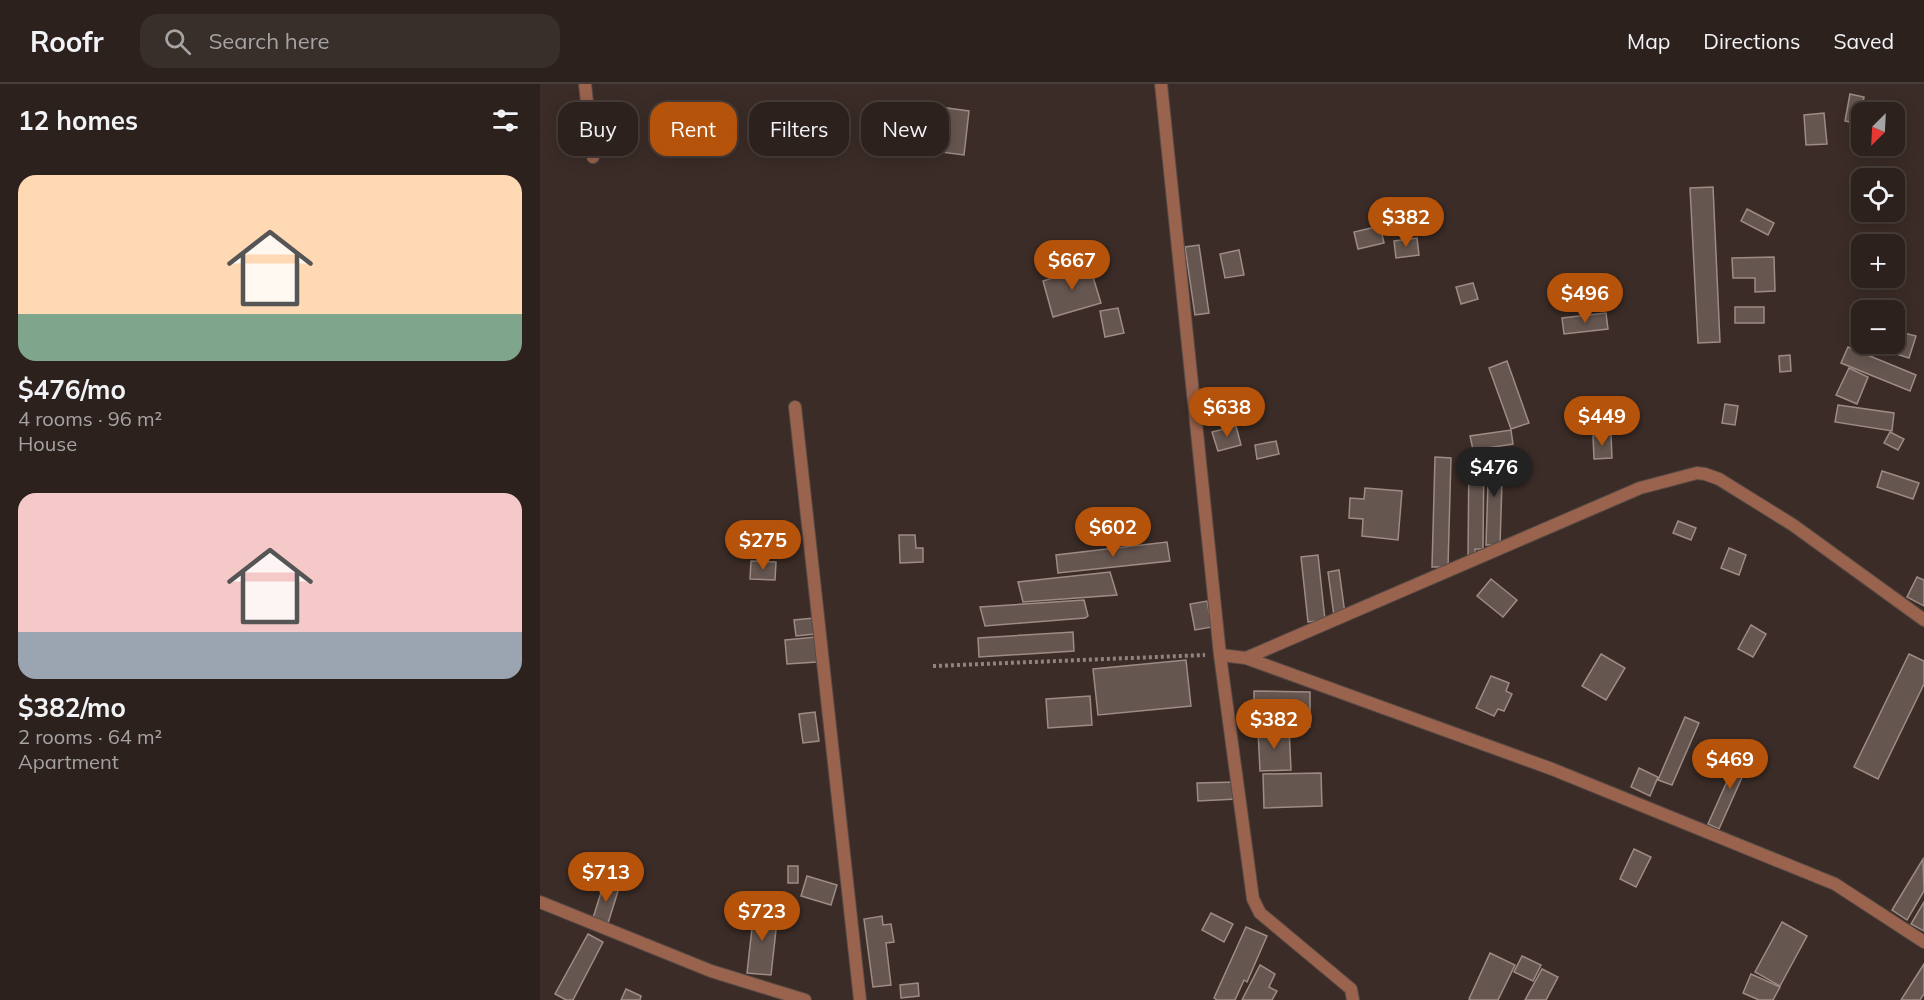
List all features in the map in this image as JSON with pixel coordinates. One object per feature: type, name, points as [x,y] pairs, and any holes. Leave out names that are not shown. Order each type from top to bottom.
[{"type":"street","points":[[585,84],[593,157]]},
{"type":"street","points":[[1161,84],[1220,655],[1253,899],[1260,913],[1351,989],[1353,1000]]},
{"type":"street","points":[[795,407],[860,1000]]},
{"type":"street","points":[[1246,658],[1640,488],[1697,473],[1732,486],[1793,525],[1924,620]]},
{"type":"street","points":[[1220,655],[1246,658],[1552,769],[1835,884],[1924,942]]},
{"type":"street","points":[[540,903],[711,971],[806,1000]]},
{"type":"path","points":[[933,666],[1220,655]]},
{"type":"building","points":[[1850,94],[1864,97],[1863,102],[1851,102],[1851,122],[1845,121]]},
{"type":"building","points":[[949,108],[969,111],[964,155],[949,153]]},
{"type":"building","points":[[1824,113],[1827,144],[1806,145],[1804,115]]},
{"type":"building","points":[[1713,187],[1720,342],[1698,343],[1690,188]]},
{"type":"building","points":[[1747,209],[1774,223],[1768,235],[1741,221]]},
{"type":"building","points":[[1380,226],[1384,243],[1358,249],[1354,232]]},
{"type":"building","points":[[1417,238],[1419,255],[1396,258],[1394,241]]},
{"type":"building","points":[[1199,245],[1209,313],[1195,315],[1185,247]]},
{"type":"building","points":[[1239,250],[1244,275],[1225,278],[1220,254]]},
{"type":"building","points":[[1774,257],[1775,291],[1755,292],[1755,278],[1733,278],[1732,258]]},
{"type":"building","points":[[1089,264],[1101,303],[1053,317],[1043,281],[1062,275],[1061,272]]},
{"type":"building","points":[[1473,283],[1478,299],[1461,304],[1456,287]]},
{"type":"building","points":[[1735,307],[1764,307],[1764,323],[1735,323]]},
{"type":"building","points":[[1118,308],[1124,333],[1105,337],[1100,311]]},
{"type":"building","points":[[1606,313],[1608,329],[1564,334],[1562,318]]},
{"type":"building","points":[[1905,333],[1916,336],[1909,358],[1896,354],[1905,354]]},
{"type":"building","points":[[1848,347],[1851,348],[1851,354],[1865,354],[1916,375],[1910,391],[1841,363]]},
{"type":"building","points":[[1790,355],[1791,371],[1780,372],[1779,356]]},
{"type":"building","points":[[1507,361],[1529,423],[1511,429],[1489,368]]},
{"type":"building","points":[[1849,368],[1868,377],[1857,404],[1836,395]]},
{"type":"building","points":[[1725,404],[1738,406],[1735,425],[1722,423]]},
{"type":"building","points":[[1838,405],[1894,413],[1892,431],[1835,422]]},
{"type":"building","points":[[1236,426],[1241,445],[1218,451],[1212,432]]},
{"type":"building","points":[[1511,430],[1513,444],[1473,450],[1470,436]]},
{"type":"building","points":[[1890,432],[1904,439],[1898,450],[1884,443]]},
{"type":"building","points":[[1611,435],[1612,458],[1594,459],[1593,436]]},
{"type":"building","points":[[1276,441],[1279,454],[1257,459],[1255,445]]},
{"type":"building","points":[[1489,450],[1503,451],[1500,545],[1486,545]]},
{"type":"building","points":[[1469,451],[1484,451],[1483,549],[1475,549],[1475,559],[1468,559]]},
{"type":"building","points":[[1435,457],[1451,458],[1448,567],[1432,567]]},
{"type":"building","points":[[1882,471],[1919,483],[1913,499],[1877,487]]},
{"type":"building","points":[[1365,488],[1402,491],[1398,540],[1362,536],[1363,519],[1349,518],[1350,498],[1364,499]]},
{"type":"building","points":[[1678,521],[1696,528],[1691,540],[1673,533]]},
{"type":"building","points":[[899,535],[915,535],[916,548],[923,548],[923,562],[900,563]]},
{"type":"building","points":[[1167,542],[1170,561],[1058,573],[1056,555]]},
{"type":"building","points":[[1729,548],[1746,555],[1739,575],[1721,568]]},
{"type":"building","points":[[1318,555],[1325,620],[1308,622],[1301,557]]},
{"type":"building","points":[[751,561],[776,562],[775,580],[750,579]]},
{"type":"building","points":[[1339,570],[1345,614],[1334,616],[1328,572]]},
{"type":"building","points":[[1110,572],[1117,595],[1023,602],[1018,582]]},
{"type":"building","points":[[1917,577],[1924,580],[1924,606],[1907,597]]},
{"type":"building","points":[[1491,579],[1517,600],[1503,617],[1477,596]]},
{"type":"building","points":[[1084,600],[1088,616],[1085,618],[985,626],[980,607]]},
{"type":"building","points":[[1207,601],[1212,627],[1195,630],[1190,604]]},
{"type":"building","points":[[814,618],[815,634],[796,636],[794,620]]},
{"type":"building","points":[[1751,625],[1766,634],[1753,657],[1738,649]]},
{"type":"building","points":[[1073,632],[1074,651],[979,657],[978,638]]},
{"type":"building","points":[[816,637],[817,662],[787,664],[785,640]]},
{"type":"building","points":[[1601,654],[1625,668],[1606,700],[1582,686]]},
{"type":"building","points":[[1909,654],[1924,661],[1924,684],[1878,779],[1854,767]]},
{"type":"building","points":[[1186,660],[1191,706],[1098,715],[1093,669]]},
{"type":"building","points":[[1491,676],[1509,683],[1506,691],[1512,694],[1504,711],[1498,709],[1494,716],[1476,708]]},
{"type":"building","points":[[1254,691],[1310,692],[1310,727],[1254,726]]},
{"type":"building","points":[[1090,696],[1092,725],[1048,728],[1046,699]]},
{"type":"building","points":[[815,712],[819,741],[803,743],[799,714]]},
{"type":"building","points":[[1685,717],[1699,723],[1672,785],[1658,780]]},
{"type":"building","points":[[1289,729],[1291,770],[1260,771],[1258,730]]},
{"type":"building","points":[[1741,750],[1752,755],[1719,829],[1708,824]]},
{"type":"building","points":[[1639,768],[1658,777],[1650,796],[1631,787]]},
{"type":"building","points":[[1321,773],[1322,806],[1264,808],[1263,774]]},
{"type":"building","points":[[1236,782],[1237,799],[1198,801],[1197,783]]},
{"type":"building","points":[[1634,849],[1651,857],[1636,887],[1620,879]]},
{"type":"building","points":[[1923,859],[1924,891],[1907,920],[1892,910]]},
{"type":"building","points":[[788,866],[798,866],[798,883],[788,883]]},
{"type":"building","points":[[807,876],[837,885],[831,905],[801,896]]},
{"type":"building","points":[[604,883],[619,888],[608,923],[593,918]]},
{"type":"building","points":[[1924,902],[1924,931],[1911,924]]},
{"type":"building","points":[[754,910],[778,912],[771,975],[747,973]]},
{"type":"building","points":[[1211,913],[1233,924],[1224,942],[1202,930]]},
{"type":"building","points":[[882,916],[883,925],[891,924],[894,942],[886,943],[891,985],[873,987],[864,919]]},
{"type":"building","points":[[1782,922],[1807,936],[1780,986],[1755,972]]},
{"type":"building","points":[[1246,927],[1267,936],[1247,982],[1244,980],[1235,1000],[1217,1000],[1214,998]]},
{"type":"building","points":[[588,934],[603,942],[573,1000],[566,1000],[555,994]]},
{"type":"building","points":[[1490,953],[1515,965],[1498,1000],[1471,1000],[1469,999]]},
{"type":"building","points":[[1522,956],[1541,965],[1533,981],[1514,972]]},
{"type":"building","points":[[1924,964],[1924,994],[1920,1000],[1901,1000]]},
{"type":"building","points":[[1260,965],[1275,974],[1269,987],[1277,991],[1272,1000],[1242,1000]]},
{"type":"building","points":[[1542,969],[1558,977],[1546,1000],[1525,1000]]},
{"type":"building","points":[[1751,974],[1780,987],[1773,1000],[1759,1000],[1743,993]]},
{"type":"building","points":[[918,983],[919,996],[901,998],[900,985]]},
{"type":"building","points":[[626,989],[641,996],[640,1000],[621,1000]]}]
